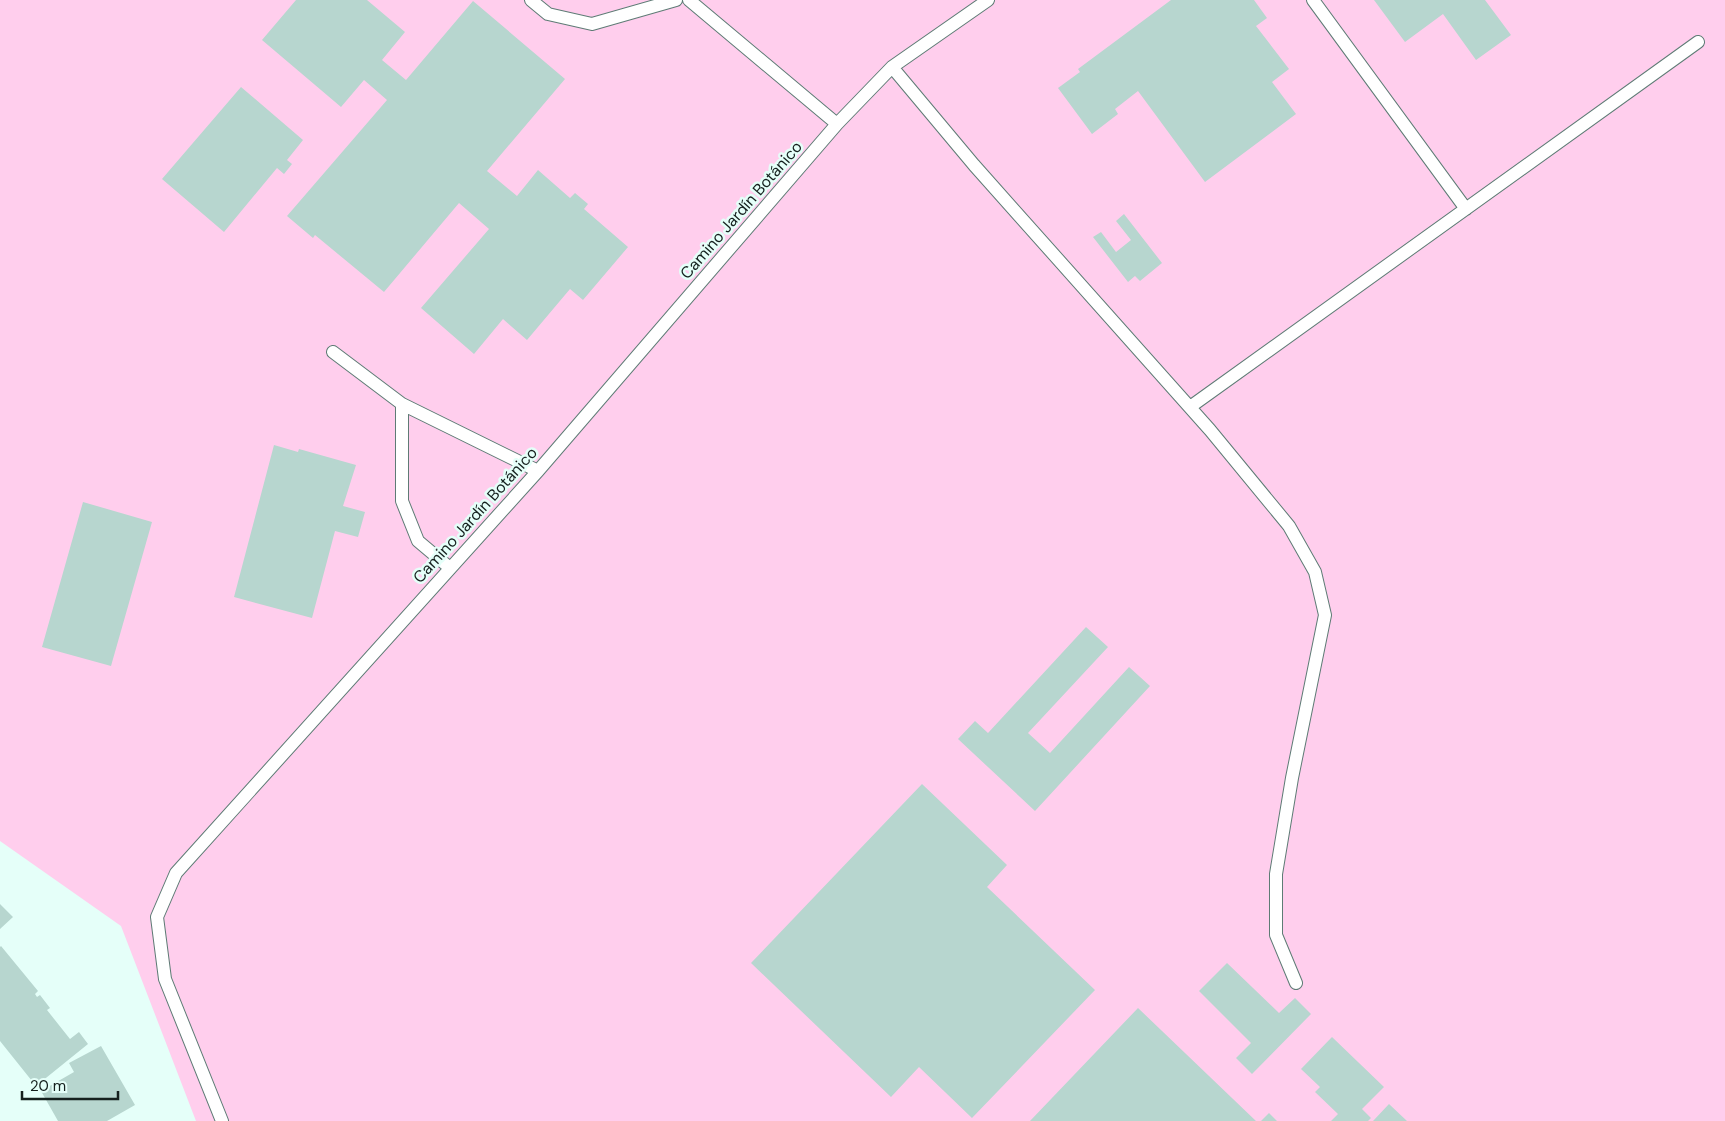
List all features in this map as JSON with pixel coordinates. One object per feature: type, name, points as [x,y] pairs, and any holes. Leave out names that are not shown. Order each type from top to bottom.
[{"type":"lane","points":[[530,0],[548,14],[592,24],[676,0]]},
{"type":"lane","points":[[690,0],[837,124]]},
{"type":"lane","name":"Camino Jardín Botánico","points":[[222,1121],[166,979],[157,917],[176,873],[538,470],[837,124],[892,67],[988,0]]},
{"type":"lane","points":[[1313,0],[1466,208]]},
{"type":"lane","points":[[1190,407],[1698,42]]},
{"type":"lane","points":[[892,67],[974,165],[1190,407],[1289,526],[1315,572],[1325,615],[1292,778],[1276,874],[1276,935],[1296,982]]},
{"type":"lane","points":[[333,352],[402,404],[538,470]]},
{"type":"lane","points":[[402,404],[402,500],[418,541],[450,568]]},
{"type":"shaded area","points":[[0,0],[1725,0],[1725,1121],[196,1121],[121,926],[0,841]]},
{"type":"building","points":[[296,0],[367,0],[405,32],[382,60],[406,80],[473,1],[565,79],[487,171],[517,196],[538,170],[570,198],[575,193],[588,204],[584,209],[628,247],[583,300],[570,289],[527,340],[503,319],[474,354],[421,308],[489,229],[459,203],[384,292],[315,235],[313,238],[287,216],[387,100],[364,80],[341,107],[262,40]]},
{"type":"building","points":[[1171,0],[1254,0],[1267,18],[1256,26],[1289,69],[1272,82],[1296,114],[1205,182],[1138,91],[1115,109],[1118,114],[1092,134],[1058,88],[1080,72],[1078,69]]},
{"type":"building","points":[[1374,0],[1485,0],[1511,35],[1476,60],[1443,14],[1405,42]]},
{"type":"building","points":[[241,87],[303,140],[287,160],[292,164],[284,174],[277,168],[224,232],[162,179]]},
{"type":"building","points":[[1124,214],[1162,263],[1140,281],[1135,276],[1128,282],[1093,237],[1101,232],[1116,252],[1131,240],[1116,221]]},
{"type":"building","points":[[274,445],[298,452],[299,449],[356,465],[343,506],[365,512],[358,537],[335,531],[312,618],[234,597]]},
{"type":"building","points":[[83,502],[152,522],[111,666],[42,647]]},
{"type":"building","points":[[1086,627],[1108,647],[1028,733],[1050,753],[1129,667],[1150,686],[1035,811],[958,739],[975,721],[988,733]]},
{"type":"building","points":[[922,784],[1007,865],[987,887],[1095,990],[972,1118],[919,1067],[891,1097],[751,963]]},
{"type":"building","points":[[0,904],[13,917],[0,929]]},
{"type":"building","points":[[1,946],[38,991],[35,994],[37,997],[40,995],[50,1008],[47,1010],[70,1039],[79,1032],[88,1044],[36,1086],[0,1041]]},
{"type":"building","points":[[1227,963],[1279,1013],[1295,998],[1311,1014],[1252,1074],[1236,1058],[1251,1043],[1199,991]]},
{"type":"building","points":[[1138,1008],[1256,1121],[1030,1121]]},
{"type":"building","points":[[1332,1037],[1384,1087],[1362,1109],[1371,1118],[1368,1121],[1331,1121],[1338,1114],[1315,1092],[1320,1087],[1301,1069]]},
{"type":"building","points":[[101,1046],[135,1105],[107,1121],[58,1121],[41,1091],[74,1072],[69,1063]]},
{"type":"building","points":[[1389,1104],[1407,1121],[1373,1121]]},
{"type":"building","points":[[1269,1113],[1277,1121],[1261,1121]]}]
